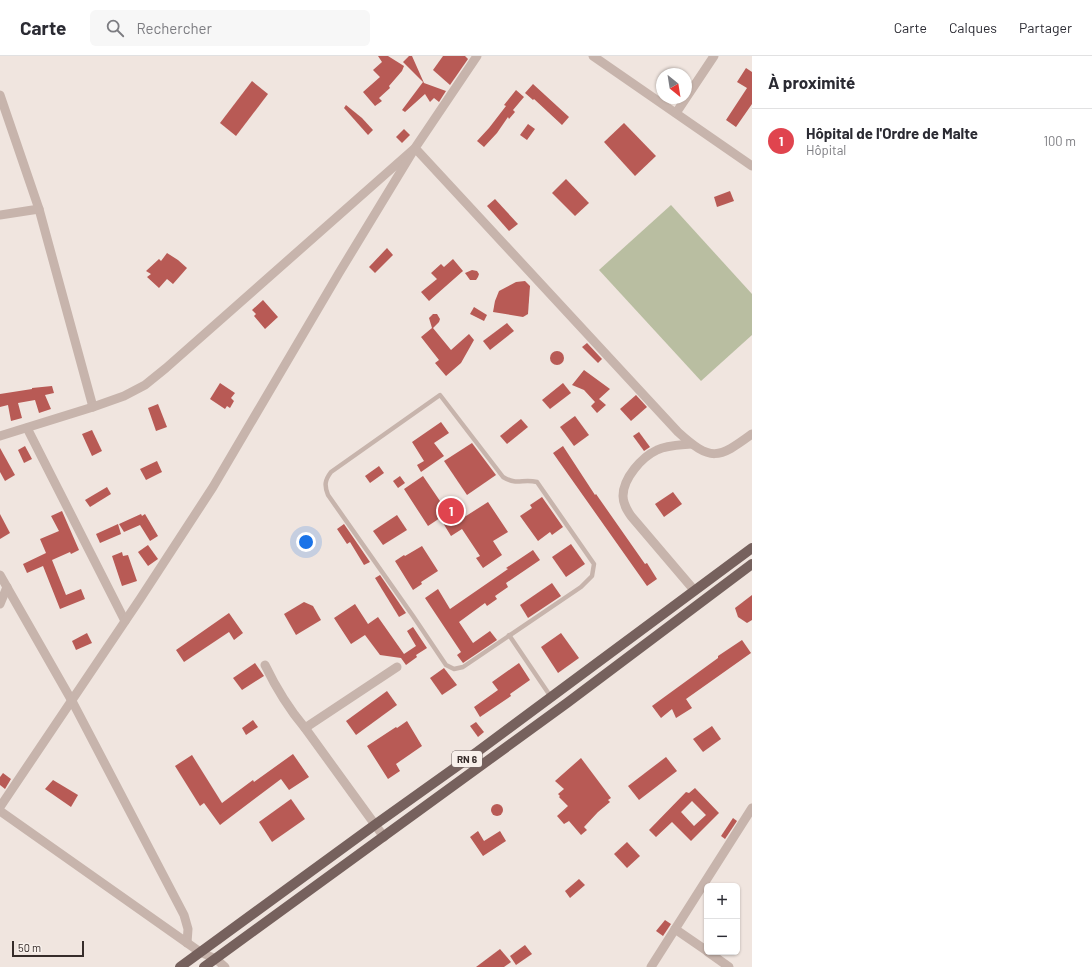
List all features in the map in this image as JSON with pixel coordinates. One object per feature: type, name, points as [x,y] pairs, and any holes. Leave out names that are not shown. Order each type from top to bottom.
[{"type":"main road","name":"RN 6","points":[[180,967],[477,752],[752,548]]},
{"type":"main road","name":"RN 6","points":[[204,967],[567,703],[752,564]]},
{"type":"street","points":[[0,807],[72,701],[213,487],[338,273],[415,148],[478,56]]},
{"type":"street","points":[[593,56],[752,166]]},
{"type":"street","points":[[676,113],[714,56]]},
{"type":"street","points":[[0,95],[39,209],[93,407]]},
{"type":"street","points":[[0,436],[93,407],[124,396],[145,385],[415,148]]},
{"type":"street","points":[[415,148],[678,432],[691,444],[708,453],[716,454],[732,449],[752,434]]},
{"type":"street","points":[[0,215],[39,209]]},
{"type":"street","points":[[27,428],[125,621]]},
{"type":"street","points":[[691,444],[658,449],[646,456],[634,469],[626,483],[623,496],[625,506],[631,516],[694,590]]},
{"type":"street","points":[[0,574],[72,701],[184,915],[188,929],[187,943]]},
{"type":"street","points":[[0,604],[7,587]]},
{"type":"street","points":[[265,665],[286,703],[376,824],[384,837]]},
{"type":"street","points":[[305,728],[397,666]]},
{"type":"street","points":[[0,811],[187,943],[200,952],[216,959],[225,967]]},
{"type":"street","points":[[651,967],[751,813]]},
{"type":"street","points":[[675,929],[704,950]]},
{"type":"street","points":[[712,955],[730,967]]},
{"type":"lane","points":[[440,396],[503,478],[511,482],[519,483],[529,480],[537,482],[594,564],[592,576],[581,587],[509,635],[463,667],[454,669],[446,665],[328,495],[325,488],[326,480],[331,472],[440,396]]},
{"type":"lane","points":[[509,635],[551,697]]},
{"type":"green space","points":[[671,205],[752,294],[752,335],[701,381],[599,270]]},
{"type":"building","points":[[378,56],[388,56],[404,66],[402,71],[389,86],[390,88],[379,98],[382,101],[375,106],[363,92],[380,77],[373,70],[382,62]]},
{"type":"building","points":[[409,56],[412,56],[424,83],[446,91],[439,102],[434,98],[430,102],[425,94],[405,112],[402,110],[423,82],[403,62]]},
{"type":"building","points":[[443,56],[465,56],[468,59],[450,85],[433,70]]},
{"type":"building","points":[[746,68],[752,72],[752,104],[736,127],[726,120],[747,88],[737,82]]},
{"type":"building","points":[[252,81],[268,94],[236,136],[220,123]]},
{"type":"building","points":[[533,84],[569,117],[562,125],[534,99],[533,100],[525,93]]},
{"type":"building","points":[[516,90],[524,97],[513,110],[515,112],[509,119],[508,117],[497,133],[484,147],[477,141],[506,106],[504,105]]},
{"type":"building","points":[[346,105],[362,118],[373,130],[368,135],[344,108]]},
{"type":"building","points":[[624,123],[656,156],[635,176],[604,142]]},
{"type":"building","points":[[528,124],[535,129],[527,140],[520,135]]},
{"type":"building","points":[[404,129],[410,135],[402,143],[396,137]]},
{"type":"building","points":[[566,179],[589,203],[575,216],[552,193]]},
{"type":"building","points":[[730,191],[734,201],[717,207],[714,197]]},
{"type":"building","points":[[495,199],[518,224],[509,231],[487,206]]},
{"type":"building","points":[[387,248],[393,255],[375,273],[369,267]]},
{"type":"building","points":[[167,253],[187,268],[173,284],[167,279],[159,288],[147,277],[151,274],[146,271],[159,259],[161,261]]},
{"type":"building","points":[[453,259],[463,271],[429,301],[421,292],[437,279],[431,273],[441,264],[444,267]]},
{"type":"building","points":[[472,270],[477,271],[479,274],[476,280],[470,280],[465,273]]},
{"type":"building","points":[[525,281],[530,286],[528,314],[523,317],[493,312],[499,291],[516,282]]},
{"type":"building","points":[[263,300],[278,317],[265,329],[254,316],[256,314],[252,310]]},
{"type":"building","points":[[474,307],[487,315],[484,321],[470,314]]},
{"type":"building","points":[[433,314],[437,314],[440,319],[433,328],[451,350],[469,334],[474,340],[461,363],[446,376],[435,363],[439,360],[421,337],[432,328],[429,318]]},
{"type":"building","points":[[507,323],[514,331],[490,350],[483,341]]},
{"type":"building","points":[[587,343],[602,359],[598,363],[582,347]]},
{"type":"building","points":[[557,351],[562,353],[564,358],[562,363],[557,365],[552,363],[550,358],[552,353]]},
{"type":"building","points":[[584,370],[610,389],[599,399],[606,405],[597,413],[591,406],[595,402],[584,390],[572,385]]},
{"type":"building","points":[[220,383],[235,393],[231,398],[234,401],[230,408],[227,406],[225,409],[210,399]]},
{"type":"building","points":[[563,383],[571,393],[550,409],[542,400]]},
{"type":"building","points":[[52,386],[54,393],[45,395],[51,409],[39,413],[35,400],[18,403],[22,418],[11,421],[8,405],[0,407],[0,394]]},
{"type":"building","points":[[636,395],[647,407],[631,421],[620,409]]},
{"type":"building","points":[[158,404],[167,427],[156,431],[148,408]]},
{"type":"building","points":[[575,416],[589,435],[574,446],[560,427]]},
{"type":"building","points":[[521,419],[528,427],[507,444],[500,436]]},
{"type":"building","points":[[441,422],[449,433],[434,443],[444,456],[421,472],[417,465],[424,461],[412,442]]},
{"type":"building","points":[[92,430],[102,451],[92,456],[82,434]]},
{"type":"building","points":[[639,432],[650,447],[644,451],[633,436]]},
{"type":"building","points":[[472,443],[496,475],[467,495],[444,461]]},
{"type":"building","points":[[25,446],[32,459],[24,463],[18,450]]},
{"type":"building","points":[[563,446],[595,495],[596,494],[645,564],[647,563],[657,579],[647,586],[553,453]]},
{"type":"building","points":[[0,448],[15,475],[5,481],[0,472]]},
{"type":"building","points":[[157,461],[162,472],[146,480],[140,469]]},
{"type":"building","points":[[379,466],[384,473],[370,483],[365,476]]},
{"type":"building","points":[[400,476],[405,483],[398,488],[393,481]]},
{"type":"building","points":[[423,476],[455,523],[488,502],[508,532],[493,541],[502,555],[483,568],[476,558],[480,556],[462,529],[451,536],[440,518],[428,526],[404,489]]},
{"type":"building","points":[[107,487],[111,494],[90,507],[85,500]]},
{"type":"building","points":[[673,492],[682,504],[664,517],[655,504]]},
{"type":"building","points":[[542,497],[563,527],[552,535],[550,532],[538,541],[520,516],[532,508],[530,505]]},
{"type":"building","points":[[62,511],[79,550],[71,554],[70,552],[52,560],[66,595],[81,589],[85,599],[60,609],[43,566],[27,573],[23,564],[46,553],[40,539],[59,531],[51,516]]},
{"type":"building","points":[[0,514],[10,533],[0,539]]},
{"type":"building","points":[[141,514],[142,516],[145,514],[158,536],[150,541],[140,525],[124,532],[119,524]]},
{"type":"building","points":[[397,515],[407,530],[383,545],[373,531]]},
{"type":"building","points":[[118,524],[121,534],[100,543],[96,534]]},
{"type":"building","points":[[344,524],[370,562],[364,565],[350,542],[347,544],[337,529]]},
{"type":"building","points":[[571,544],[585,564],[566,577],[552,557]]},
{"type":"building","points":[[148,545],[158,559],[148,566],[138,552]]},
{"type":"building","points":[[422,546],[438,571],[421,582],[422,584],[413,590],[395,561]]},
{"type":"building","points":[[533,550],[540,560],[506,583],[508,587],[495,596],[497,599],[487,606],[485,603],[459,622],[473,643],[490,631],[497,640],[463,663],[457,655],[461,652],[425,598],[438,589],[450,609]]},
{"type":"building","points":[[122,552],[123,556],[128,555],[137,581],[122,586],[112,556]]},
{"type":"building","points":[[380,575],[406,613],[399,617],[375,578]]},
{"type":"building","points":[[552,583],[561,596],[528,618],[520,605]]},
{"type":"building","points":[[752,595],[752,620],[747,623],[738,617],[735,608]]},
{"type":"building","points":[[304,602],[313,606],[321,620],[296,635],[284,614]]},
{"type":"building","points":[[355,604],[368,624],[378,617],[404,654],[416,646],[407,631],[413,627],[427,648],[416,655],[417,657],[406,665],[401,658],[380,655],[365,635],[351,644],[334,618]]},
{"type":"building","points":[[229,613],[243,633],[234,640],[229,632],[184,662],[176,650]]},
{"type":"building","points":[[87,633],[92,643],[76,650],[72,641]]},
{"type":"building","points":[[561,633],[579,658],[558,673],[541,647]]},
{"type":"building","points":[[742,640],[751,653],[686,699],[692,708],[676,718],[672,709],[661,718],[652,706],[718,658],[718,656]]},
{"type":"building","points":[[255,663],[264,676],[242,690],[233,678]]},
{"type":"building","points":[[519,663],[530,680],[510,694],[511,696],[480,717],[474,707],[498,690],[492,682]]},
{"type":"building","points":[[444,668],[457,685],[442,695],[430,678]]},
{"type":"building","points":[[387,691],[397,705],[356,735],[346,721]]},
{"type":"building","points":[[253,720],[258,727],[246,735],[242,728]]},
{"type":"building","points":[[407,721],[422,746],[396,764],[400,771],[388,779],[367,746]]},
{"type":"building","points":[[476,722],[484,732],[478,737],[470,726]]},
{"type":"building","points":[[712,726],[721,739],[703,752],[693,739]]},
{"type":"building","points":[[293,754],[309,777],[289,790],[281,779],[220,825],[204,803],[200,806],[175,766],[192,755],[222,803],[253,780],[254,782]]},
{"type":"building","points":[[666,757],[677,771],[639,800],[628,786]]},
{"type":"building","points":[[581,758],[611,798],[608,800],[610,802],[584,827],[587,830],[581,835],[569,821],[564,824],[557,816],[568,806],[558,794],[564,789],[555,781]]},
{"type":"building","points":[[3,773],[11,779],[5,789],[0,785],[0,777]]},
{"type":"building","points":[[53,780],[78,795],[71,807],[45,789]]},
{"type":"building","points":[[695,788],[719,813],[691,841],[672,822],[656,837],[649,830],[686,792],[689,793]],"holes":[[[692,801],[706,815],[694,826],[681,812]]]},
{"type":"building","points":[[291,799],[305,819],[272,842],[259,822]]},
{"type":"building","points":[[495,804],[499,804],[503,810],[499,816],[495,816],[491,812],[491,808]]},
{"type":"building","points":[[733,818],[737,821],[725,839],[721,836]]},
{"type":"building","points":[[478,831],[484,841],[500,831],[506,841],[483,856],[470,837]]},
{"type":"building","points":[[627,842],[640,856],[627,868],[614,854]]},
{"type":"building","points":[[579,879],[585,885],[570,898],[565,891]]},
{"type":"building","points":[[665,920],[671,924],[663,936],[656,931]]},
{"type":"building","points":[[525,945],[532,954],[516,965],[510,956]]},
{"type":"building","points":[[500,949],[511,962],[504,967],[476,967]]},
{"type":"place","name":"Hôpital de l'Ordre de Malte","points":[[451,511]]}]
